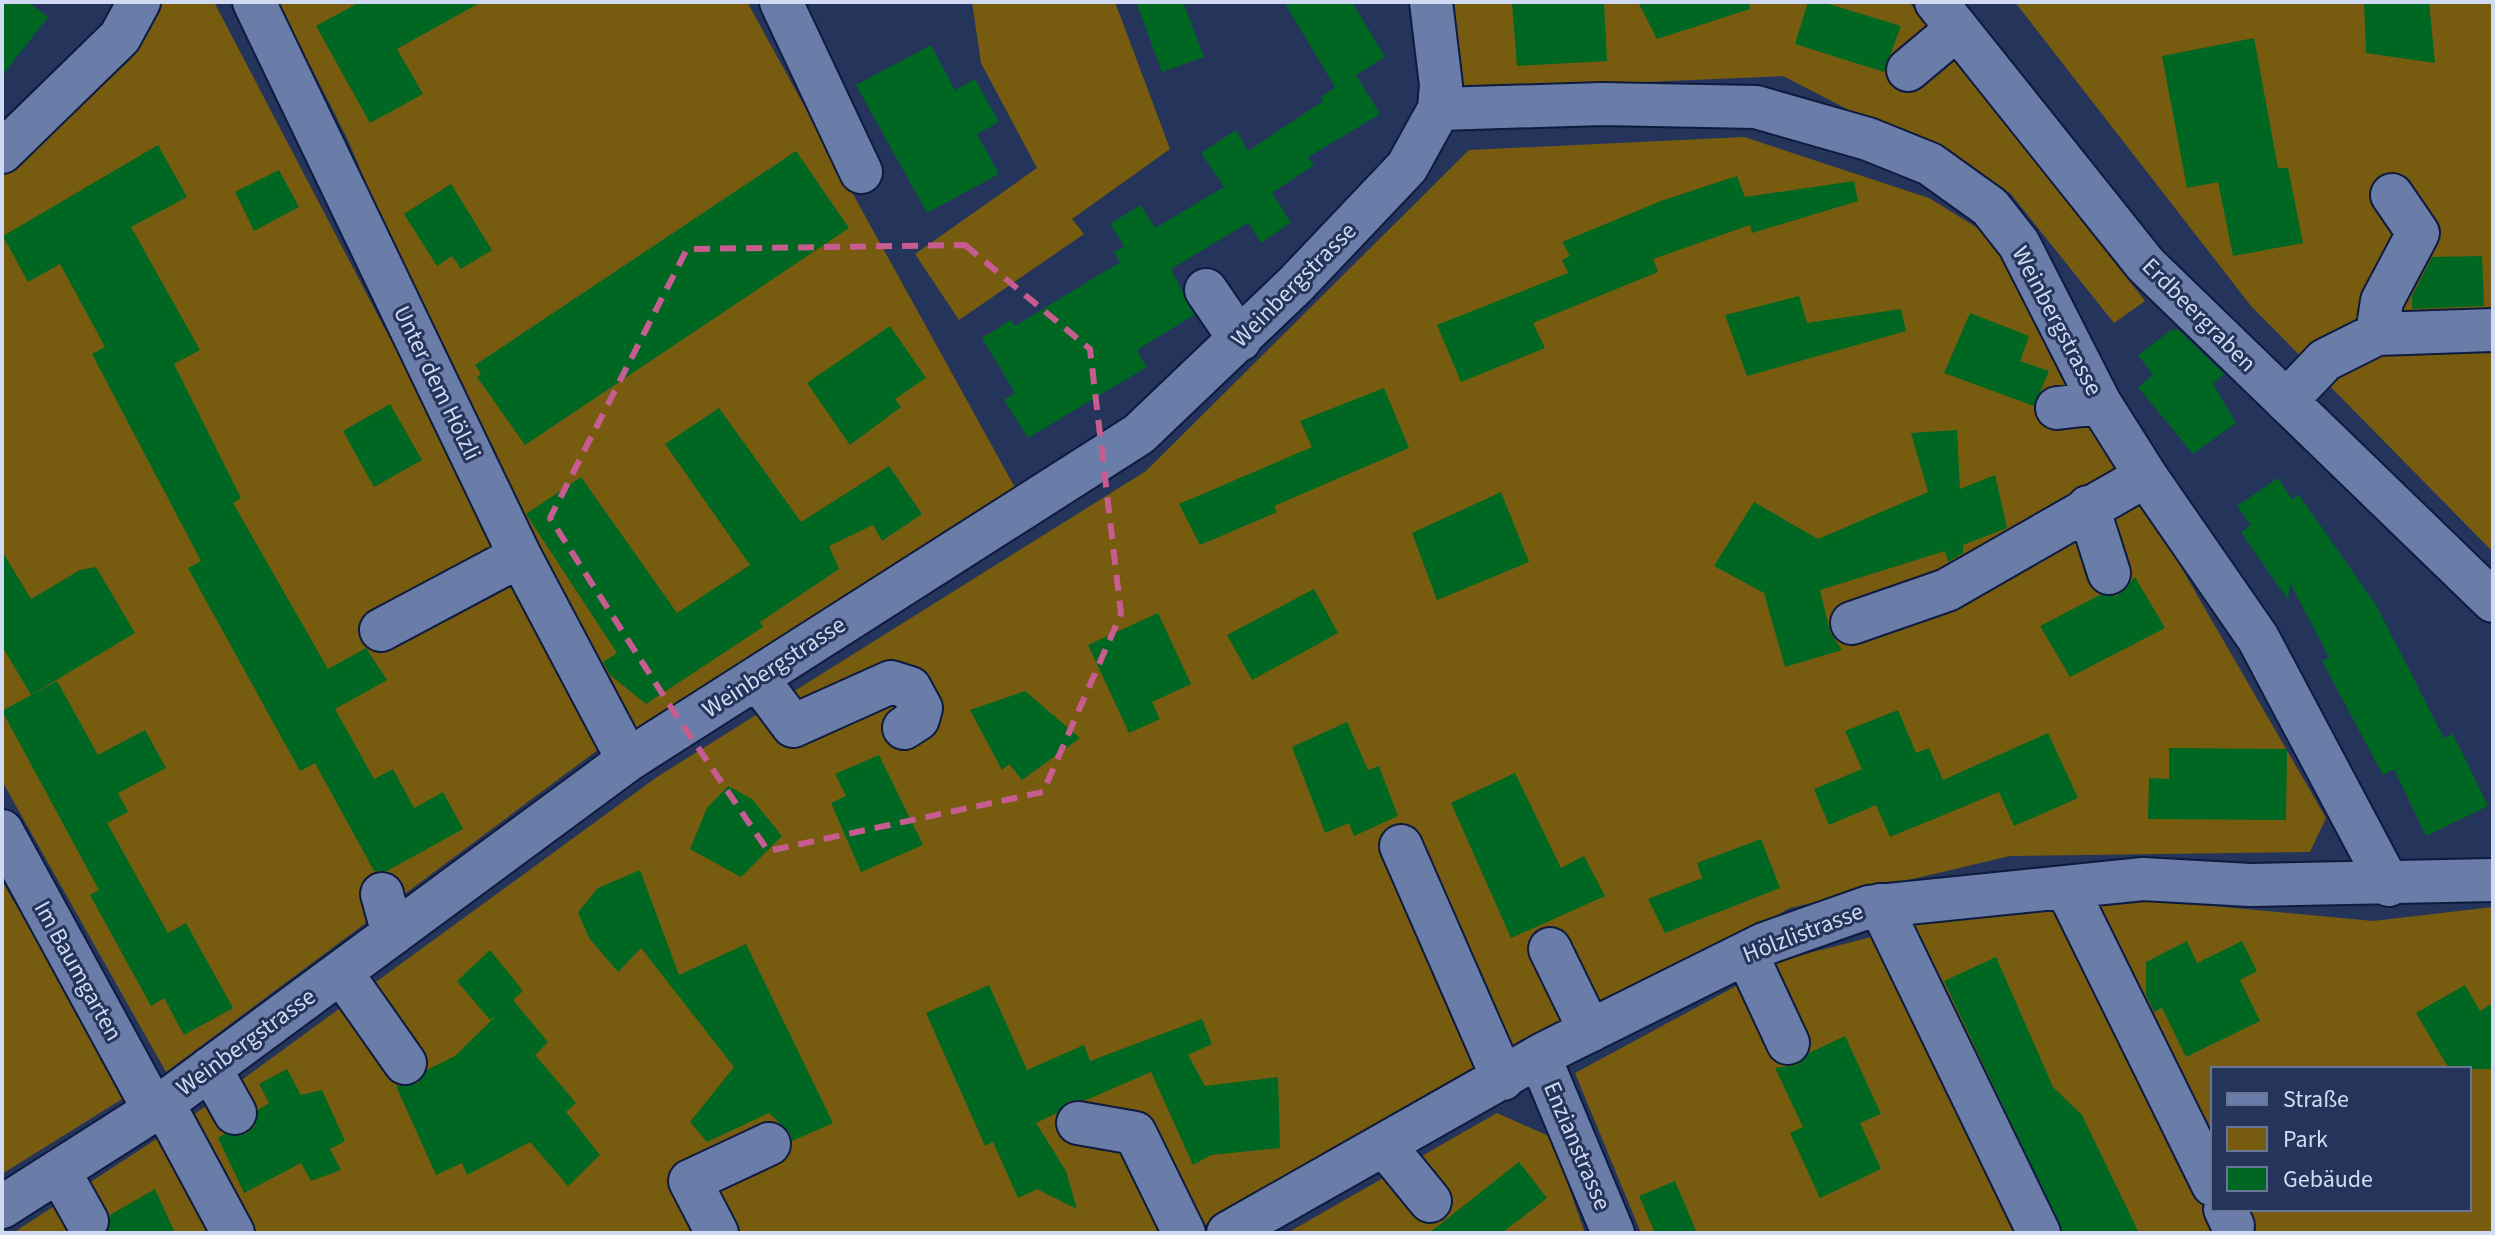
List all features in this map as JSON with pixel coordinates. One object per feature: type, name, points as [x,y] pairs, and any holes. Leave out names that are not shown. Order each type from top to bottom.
[{"type":"street","points":[[2,152],[120,37],[139,2]]},
{"type":"street","name":"Unter dem Hölzli","points":[[254,2],[520,556],[628,760]]},
{"type":"street","points":[[781,2],[861,172]]},
{"type":"street","points":[[1431,2],[1441,85],[1439,109]]},
{"type":"street","points":[[1908,70],[1946,16]]},
{"type":"street","name":"Erdbeergraben","points":[[1946,16],[2146,265],[2493,601]]},
{"type":"street","name":"Weinbergstrasse","points":[[2,1207],[159,1106],[628,760],[1139,434],[1240,340],[1386,194],[1407,167],[1439,109],[1602,104],[1756,107],[1868,139],[1930,164],[1990,207],[2019,244],[2100,403],[2146,476],[2258,638],[2389,885]]},
{"type":"street","points":[[2377,334],[2382,301],[2418,233],[2392,195]]},
{"type":"street","points":[[1206,290],[1240,340]]},
{"type":"street","points":[[2286,401],[2325,360],[2377,334],[2493,330]]},
{"type":"street","points":[[2057,408],[2100,403]]},
{"type":"street","points":[[1852,623],[1947,590],[2146,476]]},
{"type":"street","points":[[2088,507],[2109,573]]},
{"type":"street","points":[[381,630],[520,556]]},
{"type":"street","points":[[757,678],[793,726],[891,682],[910,688],[921,708],[918,719],[904,728]]},
{"type":"street","name":"Im Baumgarten","points":[[2,831],[233,1233]]},
{"type":"street","points":[[1401,846],[1503,1079]]},
{"type":"street","name":"Hölzlistrasse","points":[[1228,1233],[1590,1031],[1746,953],[1880,905],[2143,879],[2250,885],[2389,885],[2493,880]]},
{"type":"street","points":[[2066,887],[2211,1181]]},
{"type":"street","points":[[382,894],[393,934]]},
{"type":"street","points":[[1880,905],[2039,1233]]},
{"type":"street","points":[[1550,949],[1590,1031]]},
{"type":"street","points":[[1746,953],[1788,1043]]},
{"type":"street","points":[[341,972],[405,1063]]},
{"type":"street","name":"Enzianstrasse","points":[[1540,1058],[1613,1233]]},
{"type":"street","points":[[210,1068],[235,1113]]},
{"type":"street","points":[[1078,1123],[1135,1133],[1184,1233]]},
{"type":"street","points":[[717,1233],[690,1181],[769,1144]]},
{"type":"street","points":[[1385,1146],[1430,1201]]},
{"type":"street","points":[[59,1171],[87,1221]]},
{"type":"highlighted area","points":[[965,245],[1090,349],[1121,614],[1043,792],[768,851],[674,712],[550,518],[687,249]]},
{"type":"green space","points":[[158,2],[214,2],[603,746],[166,1072],[2,781],[2,176],[130,60]]},
{"type":"green space","points":[[278,2],[747,2],[1018,493],[637,734],[503,505],[347,138]]},
{"type":"green space","points":[[972,2],[1115,2],[1170,149],[1072,219],[1084,234],[959,320],[915,254],[1037,168],[981,63]]},
{"type":"green space","points":[[1454,2],[1909,2],[2145,301],[2114,323],[2010,193],[1783,76],[1461,90]]},
{"type":"green space","points":[[2015,2],[2493,2],[2493,552],[2251,306]]},
{"type":"green space","points":[[1744,137],[1929,198],[1989,235],[2326,818],[2310,852],[2010,856],[1790,908],[1191,1233],[13,1233],[199,1111],[657,777],[1146,471],[1469,150]]},
{"type":"green space","points":[[2,881],[127,1096],[2,1174]]},
{"type":"green space","points":[[2159,901],[2373,921],[2493,907],[2493,1233],[1641,1233],[1575,1073],[1786,959],[1937,920]]},
{"type":"green space","points":[[1497,1113],[1551,1137],[1585,1233],[1287,1233]]},
{"type":"building","points":[[2,2],[28,2],[48,17],[2,76]]},
{"type":"building","points":[[360,2],[481,2],[397,49],[423,94],[370,123],[316,26]]},
{"type":"building","points":[[1136,2],[1183,2],[1204,57],[1162,72]]},
{"type":"building","points":[[1284,2],[1352,2],[1385,57],[1356,75],[1380,114],[1308,157],[1314,165],[1272,193],[1291,222],[1261,243],[1248,223],[1171,269],[1194,315],[1137,350],[1147,367],[1028,438],[1004,400],[1015,393],[982,338],[1011,320],[1015,326],[1120,262],[1114,252],[1124,246],[1110,224],[1141,205],[1155,228],[1224,187],[1201,153],[1236,130],[1248,151],[1323,101],[1321,97],[1335,87]]},
{"type":"building","points":[[1512,2],[1604,2],[1607,61],[1517,66]]},
{"type":"building","points":[[1638,2],[1749,2],[1750,9],[1657,39]]},
{"type":"building","points":[[1808,2],[1822,2],[1901,26],[1884,72],[1795,44]]},
{"type":"building","points":[[2364,2],[2429,2],[2435,63],[2366,53]]},
{"type":"building","points":[[2254,38],[2278,168],[2288,168],[2303,243],[2233,256],[2218,182],[2187,188],[2162,56]]},
{"type":"building","points":[[931,45],[955,90],[975,79],[999,122],[977,134],[999,174],[927,213],[856,85]]},
{"type":"building","points":[[158,145],[187,197],[131,227],[200,350],[174,364],[241,498],[233,503],[328,669],[366,648],[387,680],[335,709],[374,779],[393,769],[414,808],[443,792],[463,829],[387,871],[374,871],[315,763],[300,771],[188,568],[201,561],[92,354],[105,347],[60,264],[28,282],[3,236]]},
{"type":"building","points":[[796,151],[849,228],[525,445],[477,377],[481,374],[475,365]]},
{"type":"building","points":[[279,170],[299,207],[254,231],[235,192]]},
{"type":"building","points":[[1737,176],[1745,197],[1854,181],[1858,201],[1752,233],[1750,225],[1653,259],[1658,272],[1533,323],[1545,348],[1461,382],[1437,325],[1568,273],[1562,260],[1570,256],[1562,242],[1661,201]]},
{"type":"building","points":[[451,184],[492,250],[461,269],[452,256],[437,266],[404,214]]},
{"type":"building","points":[[2482,256],[2484,306],[2412,309],[2412,296],[2432,257]]},
{"type":"building","points":[[1799,296],[1807,323],[1901,309],[1906,331],[1747,376],[1725,315]]},
{"type":"building","points":[[1970,313],[2029,336],[2020,361],[2049,371],[2034,406],[1944,373]]},
{"type":"building","points":[[890,326],[926,378],[895,399],[901,407],[850,445],[807,383]]},
{"type":"building","points":[[2171,330],[2179,330],[2224,374],[2213,384],[2236,423],[2193,454],[2138,387],[2153,375],[2138,355]]},
{"type":"building","points":[[1384,388],[1409,448],[1274,506],[1277,512],[1200,545],[1179,504],[1312,447],[1300,421]]},
{"type":"building","points":[[390,404],[422,460],[374,487],[343,431]]},
{"type":"building","points":[[719,408],[801,522],[889,466],[922,514],[882,541],[873,525],[829,546],[839,569],[760,622],[763,627],[646,704],[610,675],[603,662],[617,653],[526,514],[581,477],[677,613],[750,565],[665,444]]},
{"type":"building","points":[[1957,430],[1960,489],[1995,475],[2007,528],[1963,545],[1963,553],[1948,562],[1945,551],[1820,590],[1830,632],[1842,650],[1785,667],[1764,593],[1714,566],[1754,502],[1818,539],[1928,492],[1911,433]]},
{"type":"building","points":[[2278,478],[2292,499],[2299,495],[2376,605],[2444,738],[2453,734],[2488,806],[2426,836],[2394,769],[2383,775],[2322,661],[2329,657],[2290,583],[2288,600],[2241,532],[2251,525],[2237,506]]},
{"type":"building","points":[[1501,492],[1529,562],[1437,600],[1412,533]]},
{"type":"building","points":[[2,551],[31,599],[80,570],[96,567],[135,633],[31,695],[2,646]]},
{"type":"building","points":[[2135,577],[2165,628],[2070,677],[2040,626],[2100,595],[2117,596]]},
{"type":"building","points":[[1314,589],[1338,633],[1252,680],[1227,635]]},
{"type":"building","points":[[1158,613],[1191,684],[1152,702],[1160,719],[1129,733],[1088,645]]},
{"type":"building","points":[[57,681],[98,755],[145,730],[166,768],[118,793],[128,812],[107,823],[168,933],[186,923],[233,1008],[184,1035],[164,998],[151,1006],[90,895],[99,890],[2,711]]},
{"type":"building","points":[[1025,691],[1080,738],[1022,780],[1009,764],[1002,770],[970,710]]},
{"type":"building","points":[[1898,710],[1916,753],[1929,748],[1943,780],[2048,733],[2078,798],[2014,826],[1999,792],[1890,837],[1876,805],[1829,825],[1814,789],[1862,769],[1845,731]]},
{"type":"building","points":[[1347,722],[1368,770],[1379,766],[1398,816],[1354,836],[1349,823],[1325,833],[1292,747]]},
{"type":"building","points":[[2169,748],[2287,749],[2286,820],[2148,819],[2149,778],[2169,779]]},
{"type":"building","points":[[879,755],[923,845],[861,872],[831,803],[846,796],[835,774]]},
{"type":"building","points":[[1515,773],[1561,868],[1584,856],[1605,896],[1511,938],[1451,803]]},
{"type":"building","points":[[728,786],[752,799],[782,836],[741,877],[690,849],[707,808]]},
{"type":"building","points":[[1761,839],[1780,888],[1665,933],[1648,899],[1702,878],[1697,863]]},
{"type":"building","points":[[640,870],[679,975],[746,944],[833,1123],[792,1141],[790,1133],[769,1113],[707,1142],[690,1122],[734,1067],[641,948],[618,972],[589,938],[578,912],[598,888]]},
{"type":"building","points":[[2187,941],[2197,963],[2242,941],[2257,971],[2240,980],[2260,1021],[2186,1057],[2162,1008],[2154,1012],[2146,995],[2146,962]]},
{"type":"building","points":[[490,950],[523,991],[513,1000],[548,1042],[535,1055],[576,1103],[566,1112],[600,1155],[568,1186],[530,1142],[467,1175],[462,1163],[436,1175],[396,1086],[418,1083],[427,1070],[455,1056],[497,1015],[490,1020],[457,981]]},
{"type":"building","points":[[1996,957],[2053,1087],[2082,1115],[2139,1233],[2063,1233],[1944,981]]},
{"type":"building","points":[[989,985],[1027,1070],[1084,1045],[1090,1061],[1202,1019],[1212,1044],[1188,1055],[1205,1086],[1278,1077],[1280,1148],[1211,1155],[1193,1165],[1151,1072],[1086,1100],[1069,1101],[1057,1113],[1036,1123],[1066,1171],[1077,1209],[1037,1189],[1018,1198],[993,1142],[985,1146],[926,1013]]},
{"type":"building","points":[[2465,985],[2480,1011],[2493,1003],[2493,1069],[2448,1067],[2416,1013]]},
{"type":"building","points":[[1845,1036],[1881,1114],[1860,1123],[1881,1169],[1820,1198],[1790,1133],[1803,1127],[1775,1068],[1797,1065],[1809,1053]]},
{"type":"building","points":[[287,1069],[301,1095],[322,1090],[345,1141],[330,1149],[341,1170],[311,1181],[301,1163],[244,1193],[218,1138],[224,1134],[246,1134],[255,1126],[258,1110],[269,1103],[259,1084]]},
{"type":"building","points":[[1519,1162],[1547,1198],[1502,1233],[1429,1233]]},
{"type":"building","points":[[1675,1181],[1697,1233],[1655,1233],[1639,1196]]},
{"type":"building","points":[[155,1189],[175,1233],[108,1233],[110,1215]]}]
